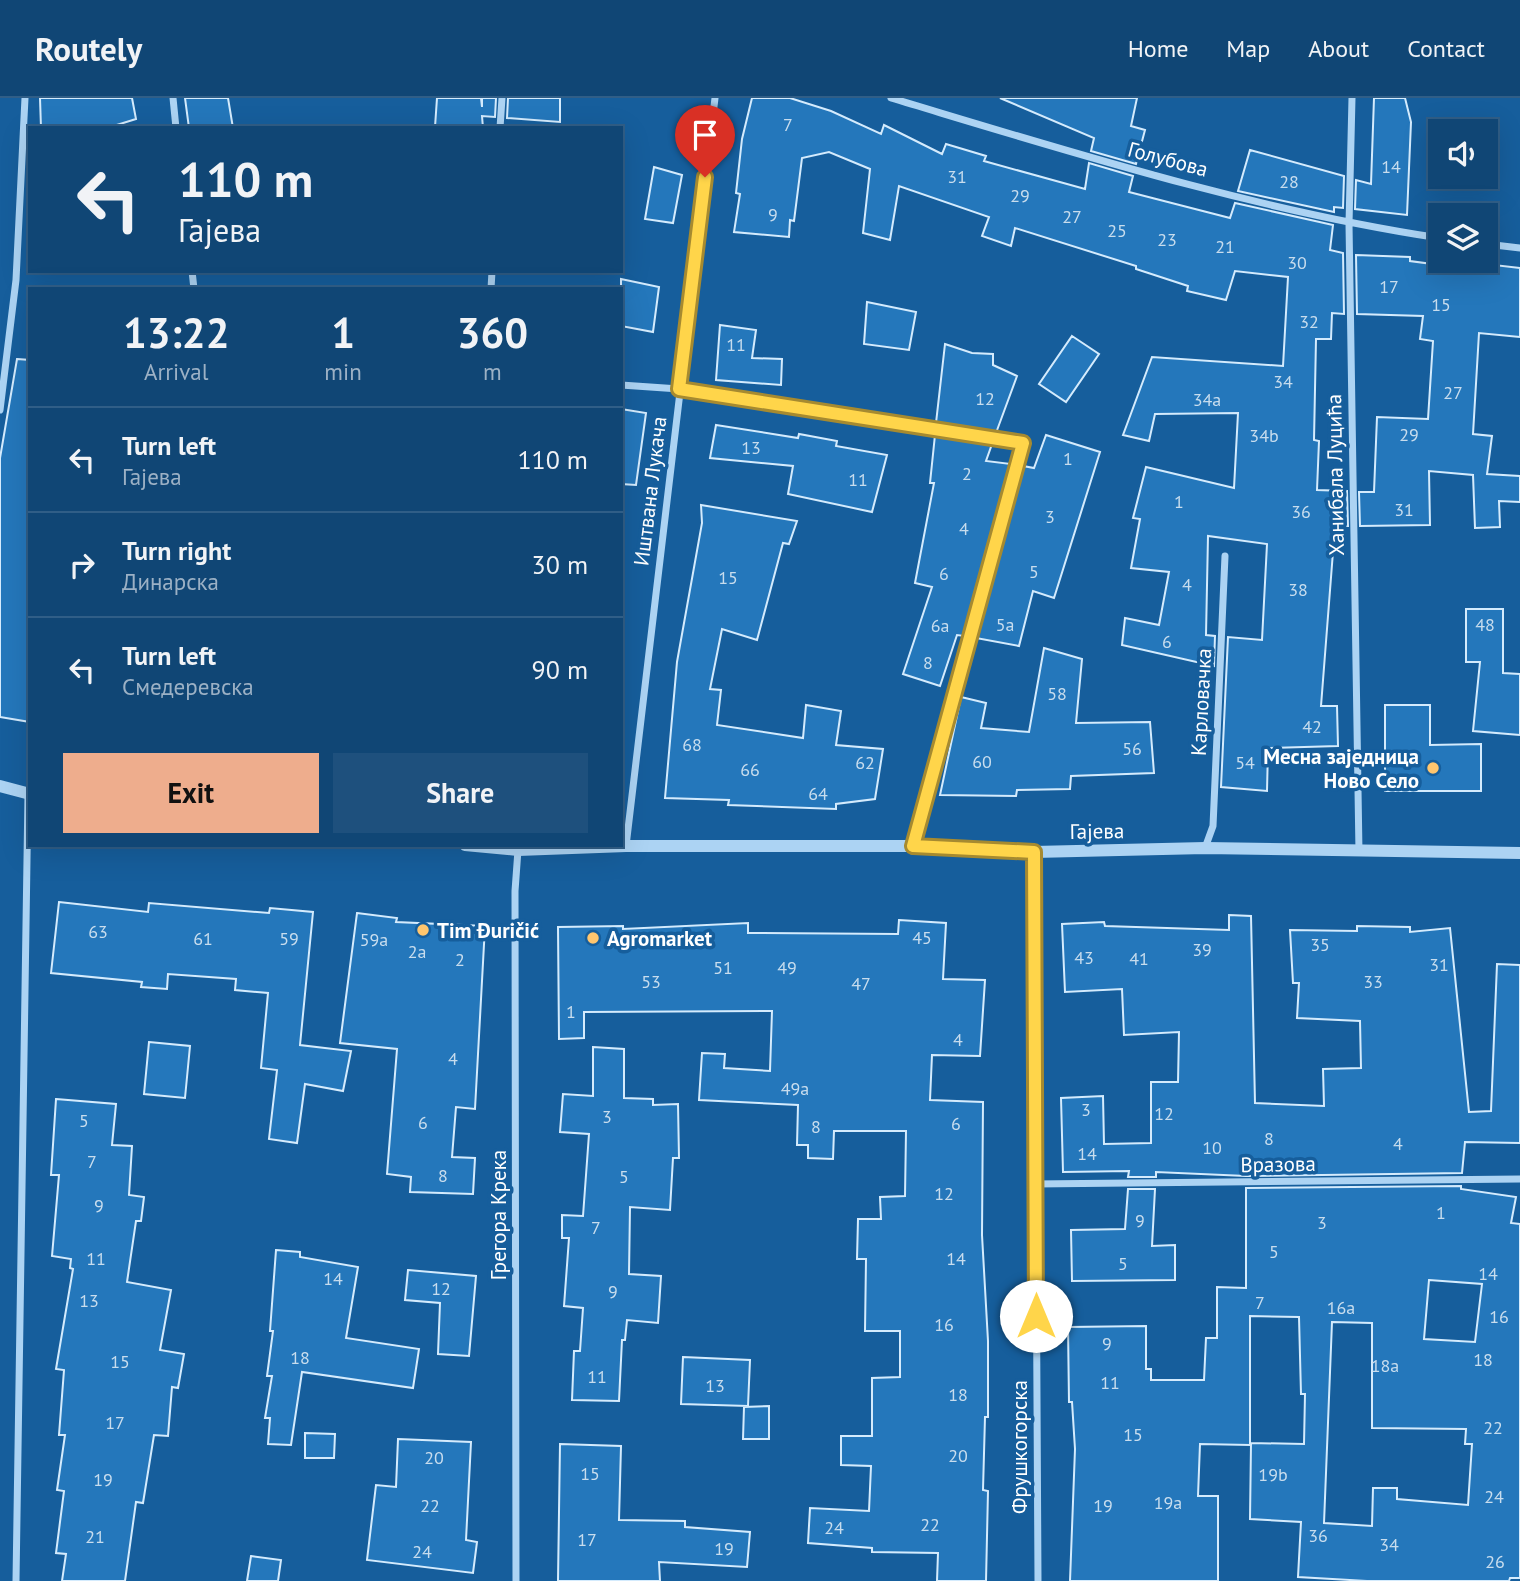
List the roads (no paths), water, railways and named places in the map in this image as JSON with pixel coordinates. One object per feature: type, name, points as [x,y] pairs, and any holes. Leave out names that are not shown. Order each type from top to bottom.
[{"type":"street","points":[[0,410],[16,280],[25,98]]},
{"type":"street","points":[[173,98],[176,126]]},
{"type":"street","points":[[500,126],[502,98]]},
{"type":"street","name":"Иштвана Лукача","points":[[626,846],[715,98]]},
{"type":"street","name":"Голубова","points":[[891,98],[1045,144],[1349,224],[1428,236]]},
{"type":"street","name":"Ханибала Луцића","points":[[1352,98],[1349,224],[1359,852]]},
{"type":"street","points":[[1498,245],[1520,248]]},
{"type":"street","points":[[623,384],[679,389],[1023,443],[913,846]]},
{"type":"street","name":"Карловачка","points":[[1205,848],[1213,826],[1225,556]]},
{"type":"street","points":[[0,786],[28,794]]},
{"type":"street","name":"Гајева","points":[[623,846],[913,846],[1034,852],[1205,848],[1520,853]]},
{"type":"street","points":[[16,1581],[28,847]]},
{"type":"street","name":"Гајева","points":[[492,847],[590,847]]},
{"type":"street","name":"Грегора Крека","points":[[516,1581],[515,891],[518,849]]},
{"type":"street","name":"Фрушкогорска","points":[[1034,852],[1038,1581]]},
{"type":"street","name":"Вразова","points":[[1035,1184],[1520,1179]]},
{"type":"place","name":"Месна заједница Ново Село","points":[[1433,768]]},
{"type":"place","name":"Tim Đuričić","points":[[423,930]]},
{"type":"place","name":"Agromarket","points":[[593,938]]}]
